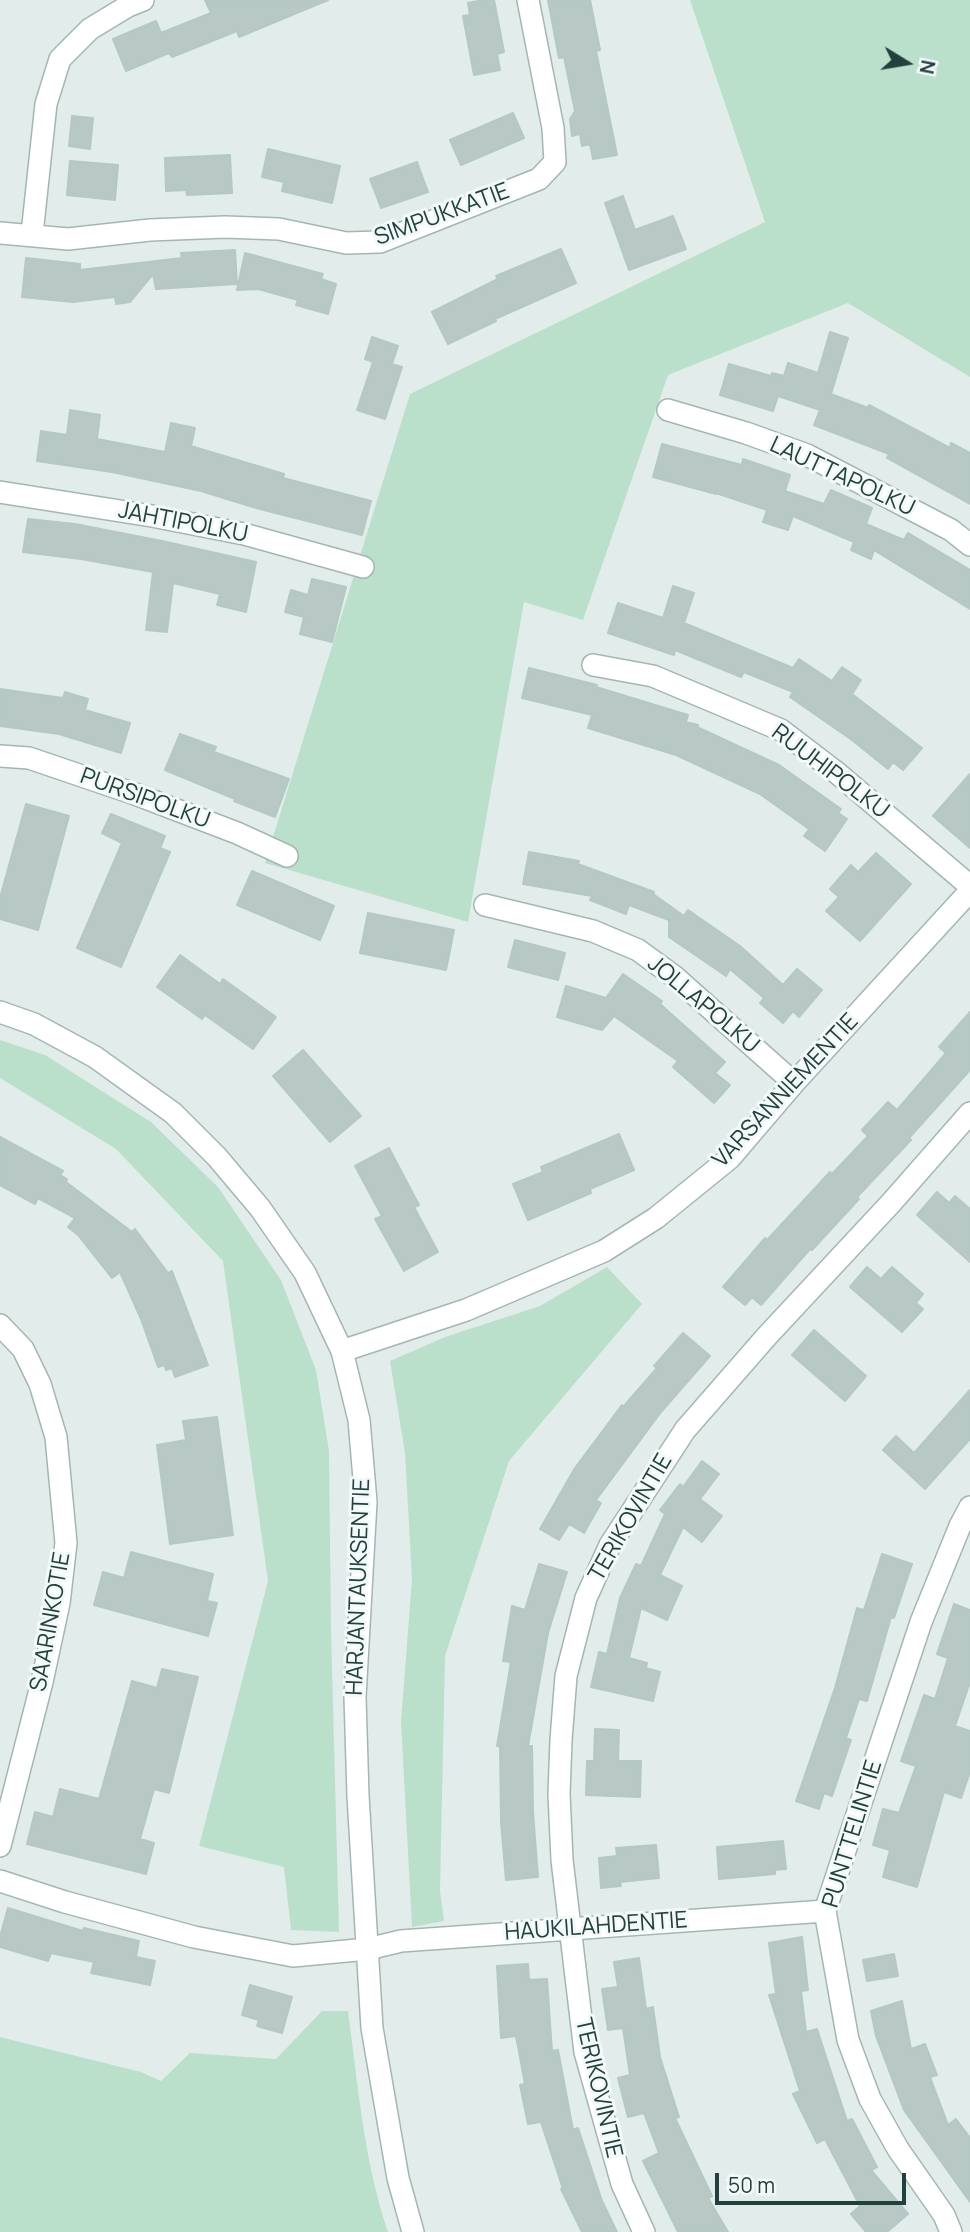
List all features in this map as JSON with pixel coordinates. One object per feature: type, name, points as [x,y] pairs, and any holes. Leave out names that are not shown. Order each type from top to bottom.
[{"type":"street","points":[[32,234],[46,104],[60,59],[90,29],[143,0]]},
{"type":"street","name":"SIMPUKKATIE","points":[[0,233],[68,239],[150,230],[225,227],[279,229],[346,243],[380,242],[539,179],[555,162],[553,128],[528,0]]},
{"type":"street","name":"LAUTTAPOLKU","points":[[668,410],[746,433],[807,456],[940,524],[970,545]]},
{"type":"street","name":"JAHTIPOLKU","points":[[0,492],[244,534],[363,567]]},
{"type":"street","name":"RUUHIPOLKU","points":[[593,665],[653,676],[781,730],[836,772],[970,888]]},
{"type":"street","name":"PURSIPOLKU","points":[[0,756],[29,758],[135,793],[287,856]]},
{"type":"street","name":"VARSANNIEMENTIE","points":[[342,1351],[466,1310],[604,1251],[656,1218],[730,1158],[793,1083],[970,888]]},
{"type":"street","name":"JOLLAPOLKU","points":[[485,905],[593,931],[638,950],[675,977],[793,1083]]},
{"type":"street","name":"HARJANTAUKSENTIE","points":[[0,1012],[34,1024],[95,1057],[173,1113],[218,1157],[260,1208],[305,1273],[342,1351],[359,1420],[366,1502],[355,1697],[372,2028],[398,2178],[413,2232]]},
{"type":"street","name":"TERIKOVINTIE","points":[[644,2232],[622,2184],[585,2052],[562,1860],[559,1794],[566,1676],[586,1598],[610,1545],[685,1430],[766,1336],[891,1203],[970,1113]]},
{"type":"street","name":"SAARINKOTIE","points":[[0,1325],[23,1349],[44,1396],[56,1437],[66,1543],[59,1603],[42,1682],[0,1846]]},
{"type":"street","name":"PUNTTELINTIE","points":[[951,2232],[944,2215],[898,2149],[870,2099],[848,2040],[825,1911],[921,1622],[970,1507]]},
{"type":"street","points":[[0,1881],[65,1902],[194,1937],[293,1956],[368,1949]]},
{"type":"street","name":"HAUKILAHDENTIE","points":[[368,1949],[401,1941],[825,1911]]},
{"type":"green space","points":[[690,0],[970,0],[970,377],[848,303],[668,375],[583,620],[524,602],[468,922],[265,863],[410,394],[765,222]]},
{"type":"green space","points":[[0,1040],[45,1055],[151,1122],[218,1187],[281,1280],[316,1370],[329,1451],[339,1932],[291,1930],[284,1867],[199,1846],[268,1581],[223,1261],[116,1149],[0,1078]]},
{"type":"green space","points":[[607,1267],[642,1304],[509,1461],[445,1656],[440,1891],[444,1921],[412,1927],[401,1722],[412,1579],[405,1453],[390,1361],[445,1337],[540,1306]]},
{"type":"green space","points":[[322,2011],[348,2011],[367,2150],[388,2232],[0,2232],[0,2037],[141,2072],[161,2081],[190,2053],[276,2059]]},
{"type":"building","points":[[205,0],[328,0],[239,37],[237,31],[172,57],[169,53],[126,71],[113,39],[156,21],[161,33],[211,13]]},
{"type":"building","points":[[494,0],[504,52],[497,54],[500,70],[474,75],[463,16],[470,15],[468,3]]},
{"type":"building","points":[[548,0],[590,0],[600,50],[596,51],[617,155],[593,159],[590,144],[582,146],[580,134],[572,136],[570,119],[575,111],[564,57],[559,58]]},
{"type":"building","points":[[513,113],[524,138],[461,165],[450,140]]},
{"type":"building","points":[[72,116],[93,118],[90,149],[69,146]]},
{"type":"building","points":[[268,149],[340,166],[332,203],[282,191],[284,182],[262,177]]},
{"type":"building","points":[[230,155],[232,193],[187,195],[186,190],[166,191],[165,158]]},
{"type":"building","points":[[70,161],[118,165],[115,200],[67,195]]},
{"type":"building","points":[[417,162],[428,192],[381,208],[370,179]]},
{"type":"building","points":[[623,196],[635,230],[673,216],[686,249],[629,270],[605,203]]},
{"type":"building","points":[[561,249],[576,283],[495,319],[496,321],[448,344],[432,312],[498,279],[496,276]]},
{"type":"building","points":[[235,250],[237,284],[156,289],[153,274],[130,302],[116,304],[115,297],[73,302],[22,297],[26,258],[80,264],[80,270],[182,258],[181,253]]},
{"type":"building","points":[[245,253],[323,274],[321,279],[336,284],[328,314],[296,305],[298,300],[258,289],[237,290]]},
{"type":"building","points":[[830,332],[848,338],[831,394],[868,408],[869,405],[950,448],[951,443],[970,453],[970,504],[887,458],[889,454],[814,425],[820,410],[778,396],[773,411],[720,395],[729,364],[771,376],[772,373],[784,376],[788,363],[818,373]]},
{"type":"building","points":[[372,337],[398,346],[392,364],[402,367],[385,419],[357,410],[373,362],[365,359]]},
{"type":"building","points":[[70,410],[100,415],[97,439],[165,452],[171,423],[195,428],[191,446],[284,474],[283,478],[371,501],[362,535],[201,491],[112,472],[37,461],[41,431],[67,435]]},
{"type":"building","points":[[662,444],[742,465],[743,459],[790,475],[785,491],[824,504],[831,490],[872,508],[866,524],[904,540],[908,533],[970,570],[970,609],[874,550],[871,559],[851,550],[854,542],[793,516],[788,530],[763,522],[767,510],[716,493],[653,477]]},
{"type":"building","points":[[28,519],[75,524],[256,562],[246,612],[217,605],[220,594],[173,583],[167,632],[146,630],[153,572],[23,552]]},
{"type":"building","points":[[312,579],[346,587],[332,642],[300,634],[304,617],[285,612],[291,590],[308,595]]},
{"type":"building","points":[[673,586],[694,593],[684,623],[793,668],[799,659],[832,681],[842,667],[861,680],[852,694],[922,748],[903,770],[893,762],[888,769],[790,697],[793,692],[744,672],[741,677],[675,650],[674,655],[608,633],[618,603],[663,618]]},
{"type":"building","points":[[529,668],[597,685],[596,687],[688,715],[686,722],[698,725],[697,727],[779,765],[841,809],[838,813],[847,819],[825,851],[804,836],[809,829],[760,794],[676,755],[588,728],[592,715],[522,698]]},
{"type":"building","points":[[0,689],[63,698],[65,692],[88,699],[85,710],[130,723],[121,753],[59,734],[0,726]]},
{"type":"building","points":[[180,734],[216,747],[214,752],[289,779],[275,817],[165,770]]},
{"type":"building","points":[[970,774],[970,848],[933,816]]},
{"type":"building","points":[[26,804],[69,816],[38,930],[0,919],[0,898]]},
{"type":"building","points":[[111,814],[165,836],[160,848],[170,852],[121,967],[77,948],[122,843],[102,833]]},
{"type":"building","points":[[529,852],[579,861],[578,864],[654,892],[653,894],[684,916],[688,910],[740,946],[783,985],[797,969],[822,990],[799,1017],[793,1011],[783,1023],[760,1003],[764,998],[730,969],[726,976],[669,937],[669,920],[629,905],[626,914],[590,900],[592,896],[523,884]]},
{"type":"building","points":[[876,853],[911,884],[860,941],[826,911],[839,897],[830,889],[851,865],[858,872]]},
{"type":"building","points":[[252,871],[334,906],[320,940],[237,905]]},
{"type":"building","points":[[368,913],[454,930],[446,970],[360,953]]},
{"type":"building","points":[[515,940],[565,953],[558,980],[508,967]]},
{"type":"building","points":[[180,955],[220,984],[223,979],[276,1017],[253,1049],[205,1015],[202,1019],[157,987]]},
{"type":"building","points":[[623,974],[662,1001],[660,1004],[725,1062],[715,1073],[730,1085],[714,1103],[673,1067],[678,1061],[614,1016],[602,1030],[557,1017],[566,986],[606,998]]},
{"type":"building","points":[[970,1012],[970,1070],[909,1138],[911,1140],[857,1197],[859,1199],[761,1305],[752,1297],[745,1305],[723,1287],[765,1238],[767,1240],[830,1172],[832,1174],[868,1136],[862,1130],[888,1102],[897,1110],[946,1053],[939,1047]]},
{"type":"building","points":[[303,1050],[361,1116],[330,1142],[273,1076]]},
{"type":"building","points":[[619,1134],[634,1170],[590,1189],[591,1193],[528,1220],[513,1184],[543,1172],[541,1167]]},
{"type":"building","points":[[0,1137],[63,1171],[60,1175],[67,1179],[66,1182],[132,1232],[135,1229],[168,1273],[172,1271],[208,1365],[175,1377],[172,1368],[166,1370],[164,1365],[158,1367],[120,1272],[112,1278],[78,1235],[68,1227],[75,1218],[38,1198],[35,1204],[0,1185]]},
{"type":"building","points":[[389,1148],[419,1205],[414,1207],[438,1252],[404,1271],[375,1219],[382,1216],[355,1166]]},
{"type":"building","points":[[937,1192],[949,1203],[955,1196],[970,1209],[970,1262],[917,1215]]},
{"type":"building","points":[[867,1267],[881,1279],[892,1267],[923,1294],[916,1303],[923,1309],[902,1332],[850,1287]]},
{"type":"building","points":[[814,1330],[866,1376],[845,1401],[792,1355]]},
{"type":"building","points":[[683,1333],[710,1356],[661,1412],[596,1500],[601,1503],[584,1533],[569,1524],[559,1540],[540,1529],[575,1468],[622,1405],[623,1407],[657,1368],[654,1366]]},
{"type":"building","points":[[970,1390],[970,1439],[925,1489],[883,1450],[896,1436],[914,1453]]},
{"type":"building","points":[[217,1417],[233,1535],[170,1544],[157,1445],[186,1440],[183,1421]]},
{"type":"building","points":[[702,1461],[719,1474],[700,1499],[722,1516],[702,1542],[683,1527],[660,1575],[682,1586],[667,1620],[641,1608],[629,1658],[647,1663],[646,1668],[660,1672],[653,1701],[591,1687],[599,1652],[607,1654],[620,1598],[636,1564],[641,1566],[665,1514],[660,1510],[680,1484],[683,1487]]},
{"type":"building","points":[[131,1552],[213,1574],[207,1601],[217,1603],[208,1636],[94,1605],[103,1572],[124,1578]]},
{"type":"building","points":[[882,1554],[912,1564],[894,1618],[891,1617],[867,1701],[859,1699],[846,1738],[851,1740],[832,1796],[824,1793],[819,1809],[796,1801],[835,1688],[857,1608],[864,1610]]},
{"type":"building","points":[[539,1564],[567,1572],[548,1633],[528,1746],[532,1746],[538,1877],[506,1880],[501,1822],[500,1746],[497,1746],[511,1662],[503,1661],[512,1606],[525,1610]]},
{"type":"building","points":[[954,1604],[970,1610],[970,1682],[955,1726],[970,1731],[970,1772],[961,1798],[944,1792],[917,1887],[883,1877],[890,1850],[873,1845],[883,1809],[899,1813],[916,1766],[901,1761],[924,1695],[935,1699],[948,1658],[937,1654]]},
{"type":"building","points":[[162,1669],[198,1677],[169,1793],[154,1789],[140,1839],[154,1843],[146,1874],[27,1844],[35,1812],[53,1817],[60,1789],[99,1799],[132,1681],[157,1688]]},
{"type":"building","points":[[595,1729],[619,1730],[618,1761],[641,1761],[640,1797],[586,1795],[587,1761],[594,1761]]},
{"type":"building","points":[[783,1841],[786,1869],[775,1870],[775,1874],[719,1879],[717,1847]]},
{"type":"building","points":[[656,1845],[659,1878],[620,1882],[621,1886],[601,1888],[599,1858],[617,1856],[616,1848]]},
{"type":"building","points":[[8,1908],[83,1931],[84,1928],[139,1941],[136,1957],[155,1961],[150,1985],[91,1973],[94,1962],[51,1953],[48,1961],[0,1947]]},
{"type":"building","points":[[802,1937],[808,1990],[801,1991],[806,2032],[817,2029],[847,2121],[852,2119],[877,2167],[871,2170],[908,2214],[887,2232],[866,2232],[851,2214],[860,2206],[825,2139],[817,2143],[793,2094],[800,2091],[769,1995],[776,1994],[769,1943]]},
{"type":"building","points":[[894,1954],[898,1976],[867,1981],[863,1960]]},
{"type":"building","points":[[639,1958],[646,2009],[653,2007],[660,2057],[679,2117],[675,2118],[712,2196],[708,2198],[728,2232],[678,2232],[643,2161],[659,2153],[644,2113],[628,2117],[618,2078],[630,2075],[623,2028],[608,2030],[602,1989],[618,1987],[614,1962]]},
{"type":"building","points":[[528,1964],[529,1980],[547,1979],[552,2051],[558,2050],[573,2130],[578,2128],[602,2201],[617,2232],[582,2232],[561,2189],[541,2122],[528,2124],[520,2085],[525,2084],[516,2036],[501,2038],[497,1966]]},
{"type":"building","points":[[250,1985],[292,1997],[282,2033],[257,2026],[259,2020],[242,2015]]},
{"type":"building","points":[[902,2001],[911,2049],[925,2044],[937,2075],[930,2077],[948,2125],[956,2119],[970,2138],[970,2202],[904,2110],[876,2036],[871,2011]]}]
